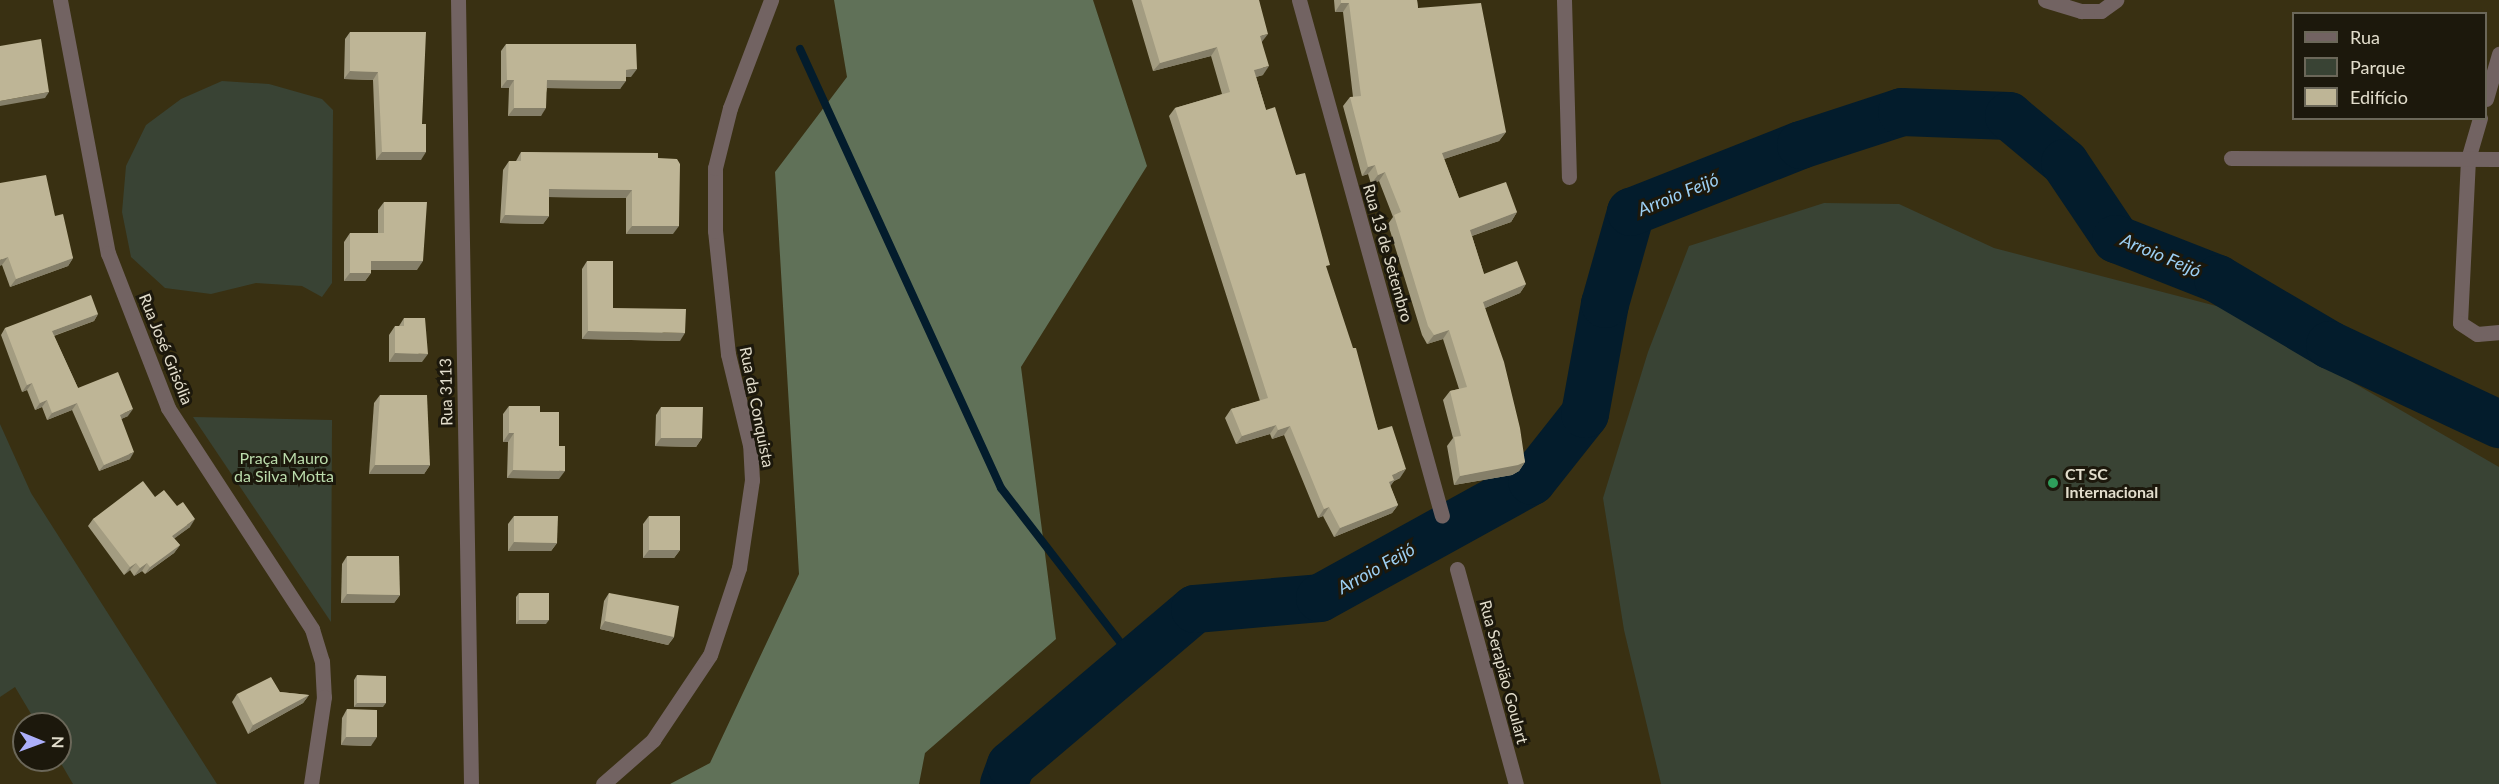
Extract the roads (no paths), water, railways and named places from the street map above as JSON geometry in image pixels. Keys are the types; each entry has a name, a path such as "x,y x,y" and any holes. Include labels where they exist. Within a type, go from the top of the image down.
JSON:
{"street":[{"name":"Rua José Grisólia","path":"60,0 108,253 168,408 315,640 322,661 324,697 312,784"},
{"name":"Rua 3113","path":"458,0 471,784"},
{"name":"Rua da Conquista","path":"603,784 653,740 710,656 739,568 753,480 750,445 728,354 715,231 715,168 730,108 771,0"},
{"name":"Rua 13 de Setembro","path":"1299,0 1442,516"},
{"path":"1564,0 1569,177"},
{"path":"2044,0 2082,11 2101,11 2116,0"},
{"path":"2487,96 2499,54"},
{"path":"2479,120 2468,159 2460,323 2477,334 2499,332"},
{"path":"2231,158 2499,159"},
{"name":"Rua Serapião Goulart","path":"1457,569 1516,784"}],"waterway":[{"path":"800,49 1001,488 1133,659"},
{"name":"Arroio Feijó","path":"1004,784 1011,765 1195,609 1320,598 1532,481 1585,414 1605,304 1631,212 1801,145 1902,112 2009,116 2065,163 2116,239 2218,279 2330,345 2499,424"}],"place":[{"name":"CT SC Internacional","path":"2053,483"}],"park label":[{"name":"Praça Mauro da Silva Motta","path":"284,467"}]}
